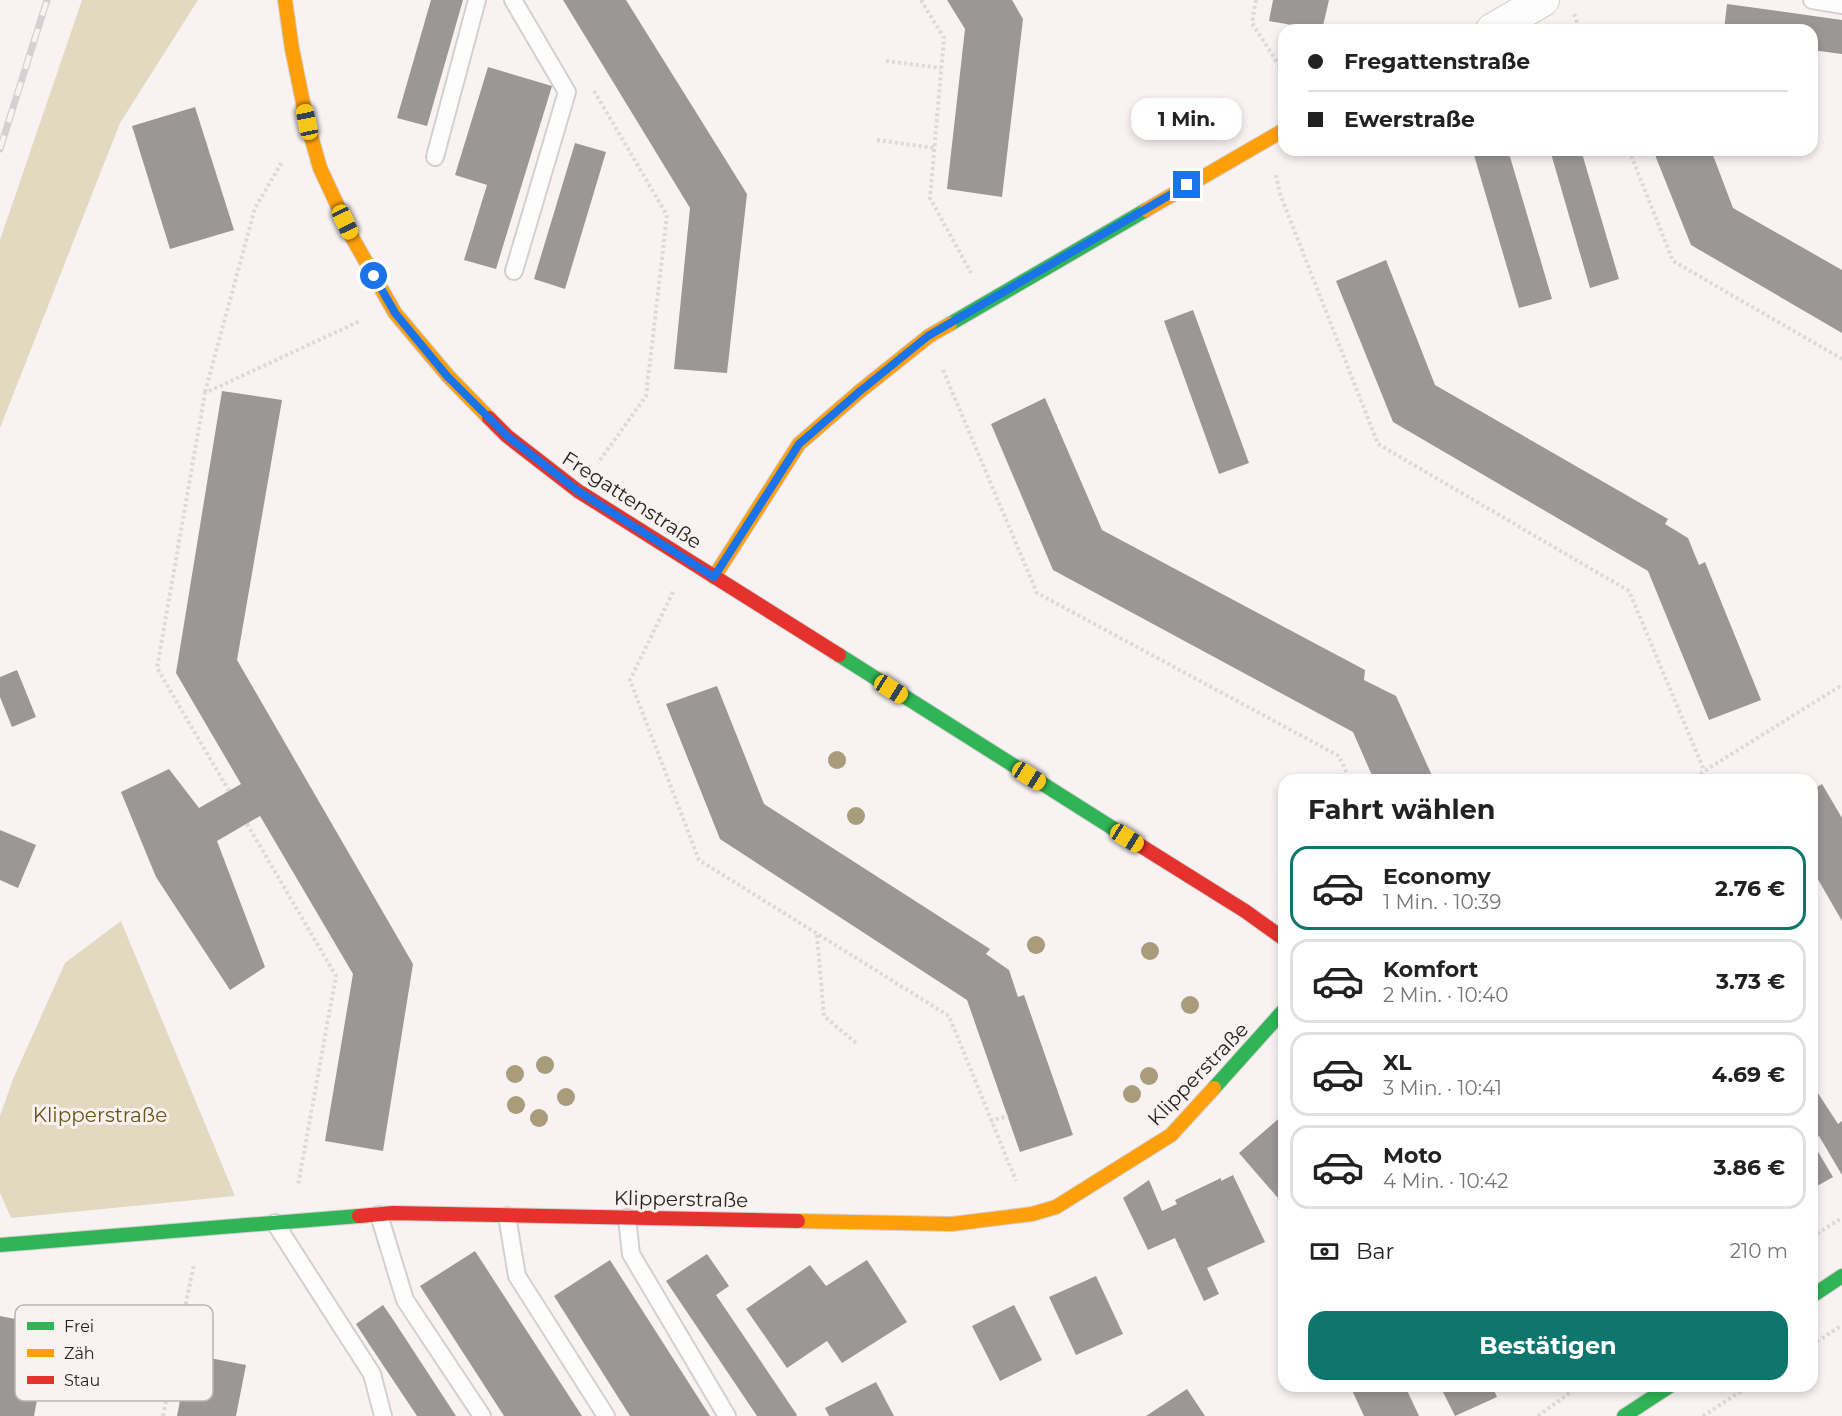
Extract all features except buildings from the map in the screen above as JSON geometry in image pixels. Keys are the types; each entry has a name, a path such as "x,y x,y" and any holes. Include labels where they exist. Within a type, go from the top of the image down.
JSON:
{"street":[{"name":"Fregattenstraße","path":"285,0 292,49 307,122 320,168 353,239 395,313 447,376 507,436 578,491 1245,911 1278,935"},
{"path":"1502,24 1543,0"},
{"path":"714,577 799,444 928,336 1278,133"},
{"name":"Klipperstraße","path":"0,1245 379,1215 952,1224 1032,1214 1056,1207 1171,1135 1278,1017"},
{"path":"1818,1292 1842,1276"},
{"path":"1624,1416 1637,1400 1656,1392"}],"lane":[{"path":"435,157 477,0"},
{"path":"513,0 567,92 513,271"},
{"path":"1812,0 1842,5"},
{"path":"379,1215 405,1300 482,1416"},
{"path":"507,1216 517,1276 606,1416"},
{"path":"627,1218 631,1254 727,1416"},
{"path":"283,1222 372,1374 384,1416"}],"path":[{"path":"921,0 944,38 930,198 987,303"},
{"path":"1256,0 1252,23 1278,64"},
{"path":"886,61 941,68"},
{"path":"578,491 646,396 667,215 588,82"},
{"path":"229,791 157,668 205,393 255,208 307,122"},
{"path":"1269,137 1280,194 1378,444 1629,591 1704,770"},
{"path":"877,140 934,148"},
{"path":"1631,156 1673,261 1842,359"},
{"path":"205,393 354,322 395,313"},
{"path":"928,336 1037,593 1339,756 1347,774"},
{"path":"691,562 664,607 630,680 699,860 949,1016 1008,1166 1032,1214"},
{"path":"1698,774 1842,685"},
{"path":"247,824 336,976 283,1222"},
{"path":"817,934 825,1016 856,1043"},
{"path":"990,1121 1008,1116"},
{"path":"1818,1233 1842,1218"},
{"path":"186,1305 201,1229"},
{"path":"1818,1341 1842,1325"},
{"path":"1538,1416 1571,1392"},
{"path":"1703,1416 1740,1392"},
{"path":"163,1416 166,1401"}],"green space":[{"path":"82,0 198,0 120,123 0,428 0,240"},
{"name":"Klipperstraße","path":"121,921 235,1196 11,1218 0,1193 0,1116 13,1079 65,963"}],"railway":[{"path":"0,149 47,0"}],"traffic: fast":[{"path":"950,324 1146,210"},
{"path":"839,655 1133,841"},
{"path":"1214,1088 1278,1017"},
{"path":"0,1245 359,1216"},
{"path":"1818,1292 1842,1276"},
{"path":"1624,1416 1661,1392"}],"traffic: slow":[{"path":"285,0 292,49 307,122 320,168 353,239 395,313 448,376 489,418"},
{"path":"1146,210 1278,133"},
{"path":"714,577 799,444 929,336 950,324"},
{"path":"798,1221 952,1224 1032,1214 1056,1207 1171,1135 1214,1088"}],"traffic: jam":[{"path":"489,418 507,436 578,491 839,655"},
{"path":"1133,841 1245,911 1278,935"},
{"path":"359,1216 393,1213 798,1221"}],"route":[{"path":"374,276 395,313 447,376 507,436 578,491 714,577 799,444 859,392 928,336 1187,185"}]}
